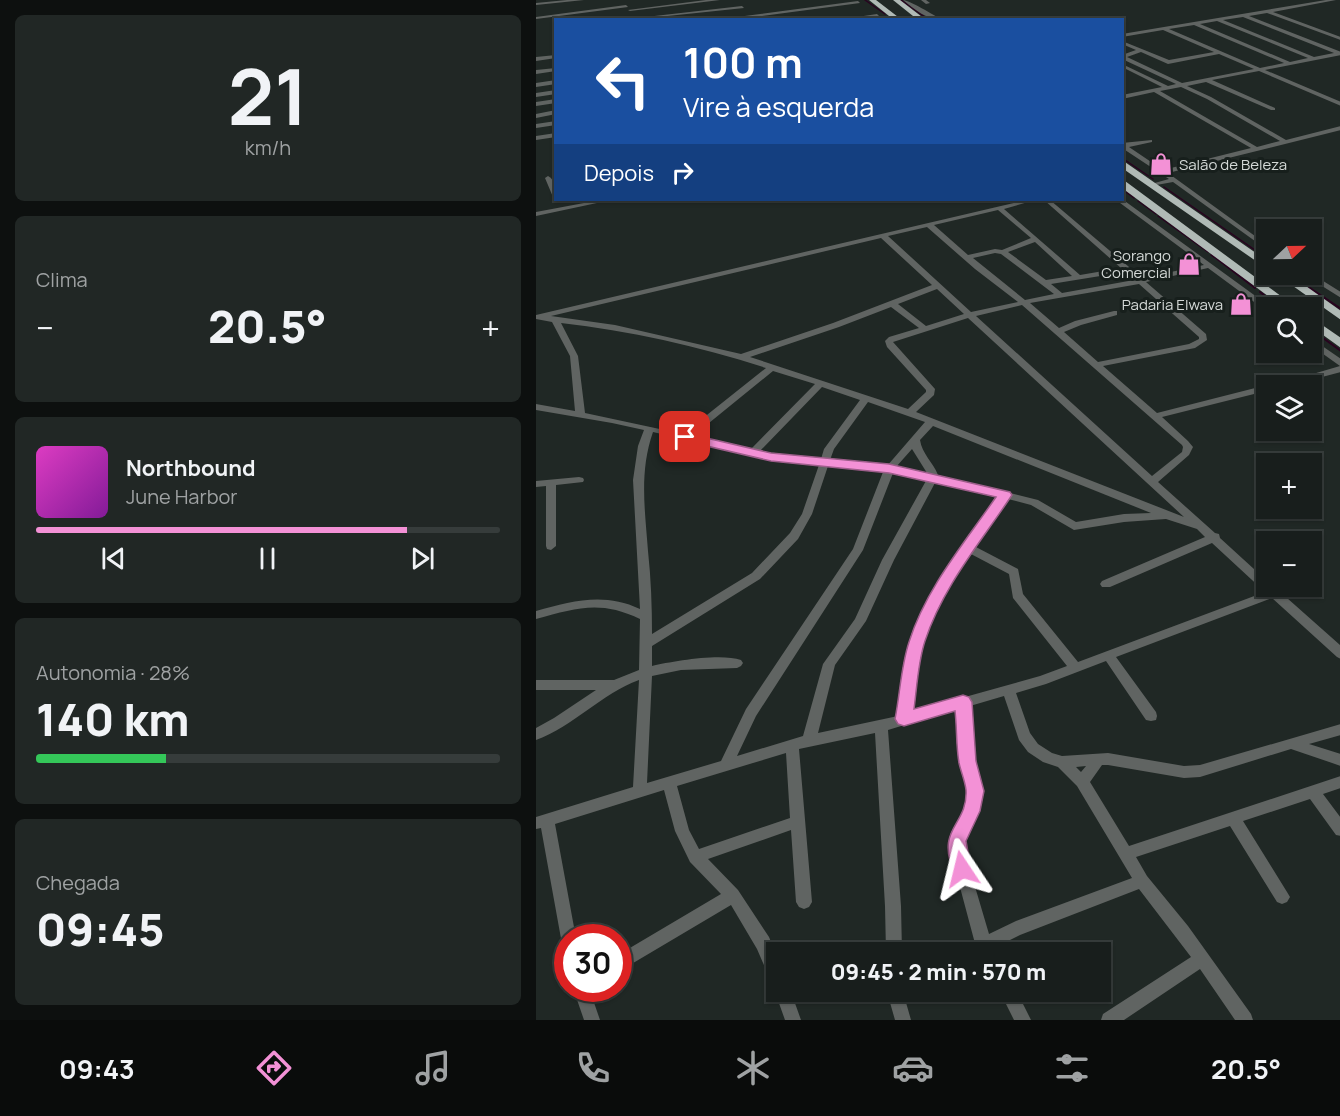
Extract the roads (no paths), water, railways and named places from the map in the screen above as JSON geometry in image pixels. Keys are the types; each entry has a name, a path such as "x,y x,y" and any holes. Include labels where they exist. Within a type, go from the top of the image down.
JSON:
{"highway":[{"path":"872,0 894,18"},
{"path":"896,0 923,16"},
{"path":"1124,164 1256,258"},
{"path":"1124,184 1277,297"},
{"path":"1296,285 1340,317"},
{"path":"1322,330 1340,344"}],"street":[{"path":"536,4 584,0 591,11"},
{"path":"620,0 639,18"},
{"path":"653,0 659,6"},
{"path":"536,18 718,0"},
{"path":"905,0 923,16 934,15"},
{"path":"912,0 939,18"},
{"path":"1124,36 1334,0"},
{"path":"731,18 857,1 879,18"},
{"path":"736,2 754,15"},
{"path":"669,5 675,16"},
{"path":"652,18 743,7"},
{"path":"820,7 828,13"},
{"path":"1267,11 1340,39"},
{"path":"854,18 876,15"},
{"path":"1243,15 1339,53"},
{"path":"1218,20 1313,58"},
{"path":"1195,24 1289,63"},
{"path":"1163,28 1340,104"},
{"path":"1124,43 1171,62 1217,53"},
{"path":"1124,56 1141,50"},
{"path":"1124,97 1339,53"},
{"path":"536,59 554,56"},
{"path":"1324,56 1340,63"},
{"path":"1124,57 1184,85 1286,142"},
{"path":"1124,64 1133,62"},
{"path":"1124,66 1167,88"},
{"path":"536,72 554,69"},
{"path":"1206,80 1273,109"},
{"path":"536,85 554,82"},
{"path":"1156,91 1256,149"},
{"path":"536,94 554,92"},
{"path":"536,104 554,101"},
{"path":"536,116 554,112"},
{"path":"536,126 554,123"},
{"path":"1163,172 1340,128"},
{"path":"536,138 554,135"},
{"path":"1124,146 1150,141"},
{"path":"1124,147 1175,180 1256,240"},
{"path":"548,178 554,193"},
{"path":"1153,185 1175,180"},
{"path":"1124,200 1143,198"},
{"path":"557,201 560,209"},
{"path":"536,214 601,201"},
{"path":"536,317 883,236 1016,201"},
{"path":"1048,201 1203,336 1203,340 1192,346 1096,365"},
{"path":"1120,201 1256,299"},
{"path":"998,207 1079,278"},
{"path":"1143,218 1164,214"},
{"path":"929,224 978,267 1058,331 1185,443 1188,450 1152,482"},
{"path":"883,236 1256,576"},
{"path":"1003,252 1036,239"},
{"path":"969,258 997,251 1003,252 1060,295"},
{"path":"1196,256 1216,252"},
{"path":"910,413 931,393 930,389 888,343 892,339 970,315 1209,266"},
{"path":"1044,283 1126,270"},
{"path":"1322,283 1338,292"},
{"path":"741,357 836,325 938,286"},
{"path":"1247,292 1265,288"},
{"path":"891,303 925,329"},
{"path":"1058,331 1114,313"},
{"path":"536,317 615,327 741,357 910,413 1168,516 1203,527"},
{"path":"556,321 574,356 580,413"},
{"path":"1322,350 1340,364"},
{"path":"685,437 771,368"},
{"path":"1317,375 1340,369"},
{"path":"753,453 820,384"},
{"path":"1156,416 1256,391"},
{"path":"645,644 756,576 802,525 834,441 866,398"},
{"path":"536,407 580,413 753,453 889,469 933,477 1034,502 1074,526 1124,518 1168,516"},
{"path":"726,765 751,713 858,550 889,469 931,422"},
{"path":"640,792 645,727 645,644 644,567 638,464 641,445 649,429"},
{"path":"809,740 829,664 860,621 888,560 933,477 930,467 917,452 914,440"},
{"path":"536,484 579,480"},
{"path":"551,483 551,546"},
{"path":"904,719 917,642 948,577 1005,495"},
{"path":"1106,584 1215,537"},
{"path":"968,547 1014,572 1017,595 1075,667"},
{"path":"565,924 541,821 809,740 881,726 1008,689 1108,655 1256,593"},
{"path":"1279,597 1340,654"},
{"path":"536,615 592,601 629,609 644,616"},
{"path":"1108,655 1151,716"},
{"path":"536,734 563,721 616,685 645,672 684,663 737,663"},
{"path":"536,685 616,685"},
{"path":"1008,689 1027,741 1048,758 1061,762 1125,761 1184,772 1208,769 1340,729"},
{"path":"963,702 968,761 975,791 974,804 956,840 956,846 983,942"},
{"path":"881,726 894,942"},
{"path":"1292,744 1340,760"},
{"path":"792,746 804,902"},
{"path":"1082,782 1098,760"},
{"path":"1061,762 1082,782 1142,881 1182,931 1245,1020"},
{"path":"670,783 682,831 695,857 733,895 766,950"},
{"path":"1126,854 1340,783"},
{"path":"1314,793 1340,830"},
{"path":"1233,818 1283,897"},
{"path":"695,857 797,822"},
{"path":"996,942 1016,929 1142,881"},
{"path":"632,956 733,895"},
{"path":"1109,1020 1201,959"},
{"path":"586,1002 592,1020"},
{"path":"787,1002 793,1020"},
{"path":"898,1002 903,1020"},
{"path":"1014,1002 1024,1020"}],"waterway":[{"path":"865,0 885,14"},
{"path":"901,0 926,18"},
{"path":"1124,159 1153,179"},
{"path":"1164,187 1256,251"},
{"path":"1124,190 1134,198"},
{"path":"1138,201 1156,214"},
{"path":"1158,216 1208,252"},
{"path":"1212,255 1255,288"},
{"path":"1305,285 1341,309"},
{"path":"1260,292 1267,297"},
{"path":"1322,337 1341,351"}],"place":[{"name":"Salão de Beleza","path":"1161,164"},
{"name":"Sorango Comercial","path":"1189,264"},
{"name":"Padaria Elwava","path":"1241,304"}]}
